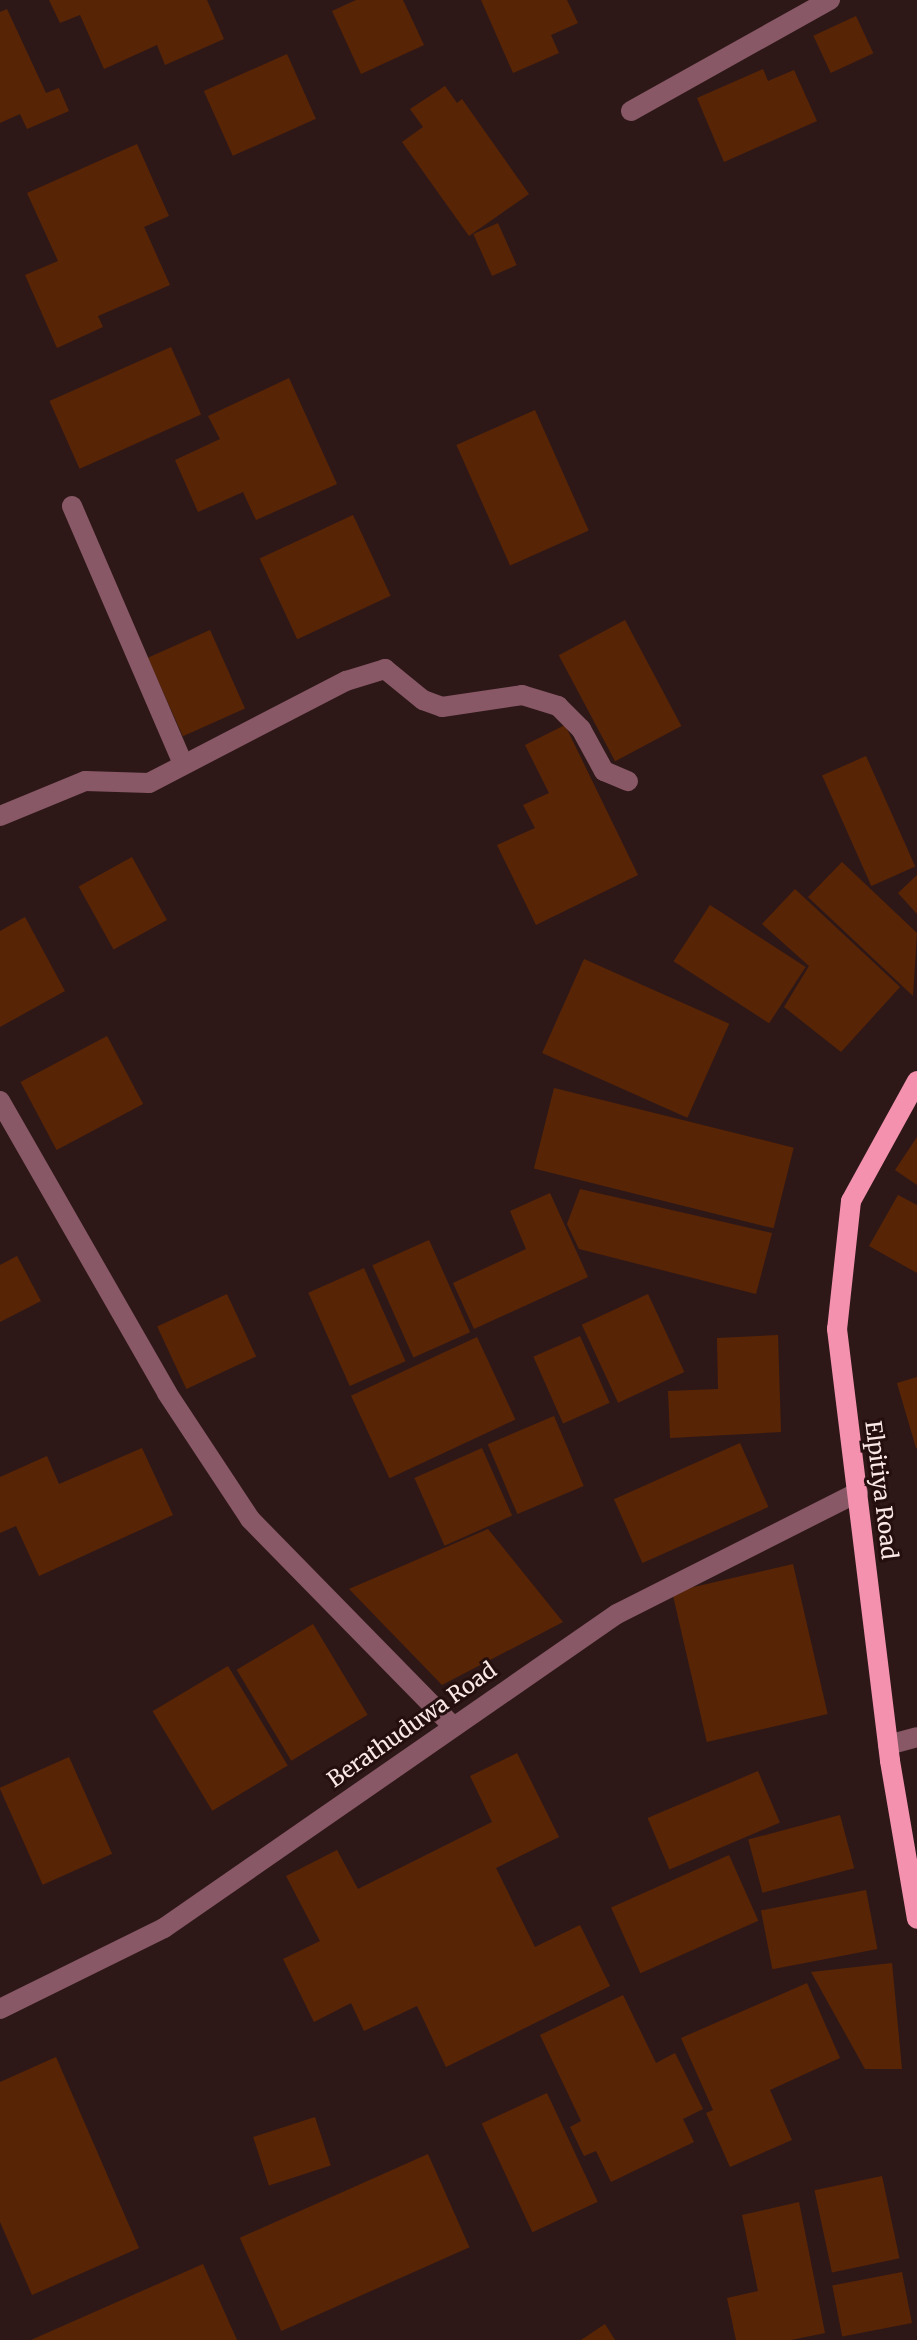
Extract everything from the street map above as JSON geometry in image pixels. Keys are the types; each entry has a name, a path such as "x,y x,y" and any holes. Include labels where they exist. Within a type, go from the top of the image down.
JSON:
{"main road":[{"name":"Elpitiya Road","path":"917,1081 851,1201 837,1329 888,1745 917,1919"}],"street":[{"path":"631,111 830,0"},
{"path":"72,506 183,764"},
{"path":"0,816 85,781 149,783 346,681 385,669 423,700 442,707 522,695 558,706 581,729 604,771 628,781"},
{"path":"0,1101 167,1393 250,1519 452,1725"},
{"name":"Berathuduwa Road","path":"0,2009 164,1928 452,1725 617,1614 858,1492"},
{"path":"888,1745 917,1737"}],"building":[{"path":"49,0 207,0 224,39 165,65 157,45 104,69 80,15 60,23"},
{"path":"356,0 403,0 424,45 361,74 332,11"},
{"path":"481,0 567,0 578,23 551,35 559,53 513,73"},
{"path":"7,9 46,93 59,88 69,111 27,129 20,114 0,123 0,12"},
{"path":"856,16 873,53 831,73 813,36"},
{"path":"287,54 316,119 233,156 204,91"},
{"path":"763,69 768,81 794,70 817,121 724,162 697,98"},
{"path":"445,86 457,103 462,99 529,194 469,236 402,142 423,127 410,109"},
{"path":"137,144 169,216 144,227 170,285 98,316 103,327 57,348 25,275 58,261 27,193"},
{"path":"498,223 517,265 492,276 473,234"},
{"path":"171,347 201,415 80,469 49,401"},
{"path":"289,378 337,484 256,520 243,492 198,512 175,460 220,439 208,416"},
{"path":"535,410 589,531 510,566 456,445"},
{"path":"353,515 391,596 297,639 260,559"},
{"path":"625,620 681,726 615,761 559,655"},
{"path":"210,630 245,709 183,736 148,658"},
{"path":"565,725 638,875 536,925 497,845 535,828 523,805 549,793 525,745"},
{"path":"866,756 915,867 871,886 822,776"},
{"path":"132,857 167,920 114,950 79,887"},
{"path":"842,862 917,933 913,996 808,897"},
{"path":"917,875 917,914 898,893"},
{"path":"795,889 900,987 841,1052 784,1007 809,966 762,924"},
{"path":"710,905 806,967 769,1023 674,961"},
{"path":"25,917 65,991 0,1027 0,931"},
{"path":"584,959 729,1024 687,1118 542,1053"},
{"path":"107,1036 143,1104 57,1150 20,1082"},
{"path":"554,1088 794,1148 774,1228 534,1169"},
{"path":"917,1137 917,1185 895,1170"},
{"path":"580,1189 772,1233 756,1294 579,1249 567,1224"},
{"path":"550,1193 588,1277 474,1329 453,1283 526,1249 510,1211"},
{"path":"898,1195 917,1205 917,1273 869,1246"},
{"path":"429,1240 470,1332 413,1357 372,1265"},
{"path":"17,1256 41,1301 0,1322 0,1265"},
{"path":"364,1268 405,1361 350,1386 308,1293"},
{"path":"227,1294 256,1357 186,1389 157,1327"},
{"path":"648,1294 684,1372 618,1403 582,1325"},
{"path":"778,1335 781,1432 670,1438 668,1391 718,1389 717,1338"},
{"path":"580,1336 610,1403 563,1423 533,1357"},
{"path":"477,1337 515,1419 389,1478 351,1396"},
{"path":"917,1377 917,1448 916,1448 897,1383"},
{"path":"554,1416 584,1486 517,1514 488,1444"},
{"path":"740,1443 768,1507 642,1563 614,1499"},
{"path":"142,1448 173,1515 39,1576 16,1526 0,1533 0,1477 47,1456 59,1484"},
{"path":"482,1448 512,1516 444,1546 414,1478"},
{"path":"488,1529 563,1622 442,1685 349,1589"},
{"path":"793,1564 828,1714 707,1742 672,1592"},
{"path":"313,1624 368,1715 291,1761 237,1670"},
{"path":"228,1666 288,1765 212,1811 153,1711"},
{"path":"517,1753 559,1837 496,1868 535,1947 580,1925 610,1986 446,2067 417,2006 364,2031 351,2003 314,2022 283,1959 320,1941 286,1876 337,1850 358,1889 492,1822 470,1776"},
{"path":"69,1757 112,1854 43,1885 0,1788"},
{"path":"758,1771 780,1823 669,1869 648,1818"},
{"path":"840,1815 854,1868 762,1893 748,1840"},
{"path":"729,1855 758,1921 640,1973 611,1907"},
{"path":"866,1890 877,1949 772,1969 761,1910"},
{"path":"892,1963 902,2069 865,2069 811,1972"},
{"path":"807,1983 840,2058 770,2090 792,2140 730,2167 706,2113 713,2110 681,2038"},
{"path":"623,1995 656,2063 675,2053 703,2109 683,2119 694,2142 611,2182 596,2151 584,2156 570,2127 581,2121 540,2035"},
{"path":"56,2057 139,2248 32,2295 0,2222 0,2082"},
{"path":"547,2093 598,2202 532,2232 482,2123"},
{"path":"315,2117 331,2166 269,2186 253,2137"},
{"path":"428,2154 469,2247 281,2331 240,2238"},
{"path":"882,2176 899,2258 832,2273 815,2190"},
{"path":"799,2202 825,2333 791,2340 736,2340 727,2298 758,2291 742,2215"},
{"path":"203,2264 237,2340 31,2340"},
{"path":"902,2272 912,2323 842,2337 832,2286"},
{"path":"605,2324 615,2340 581,2340"}]}
